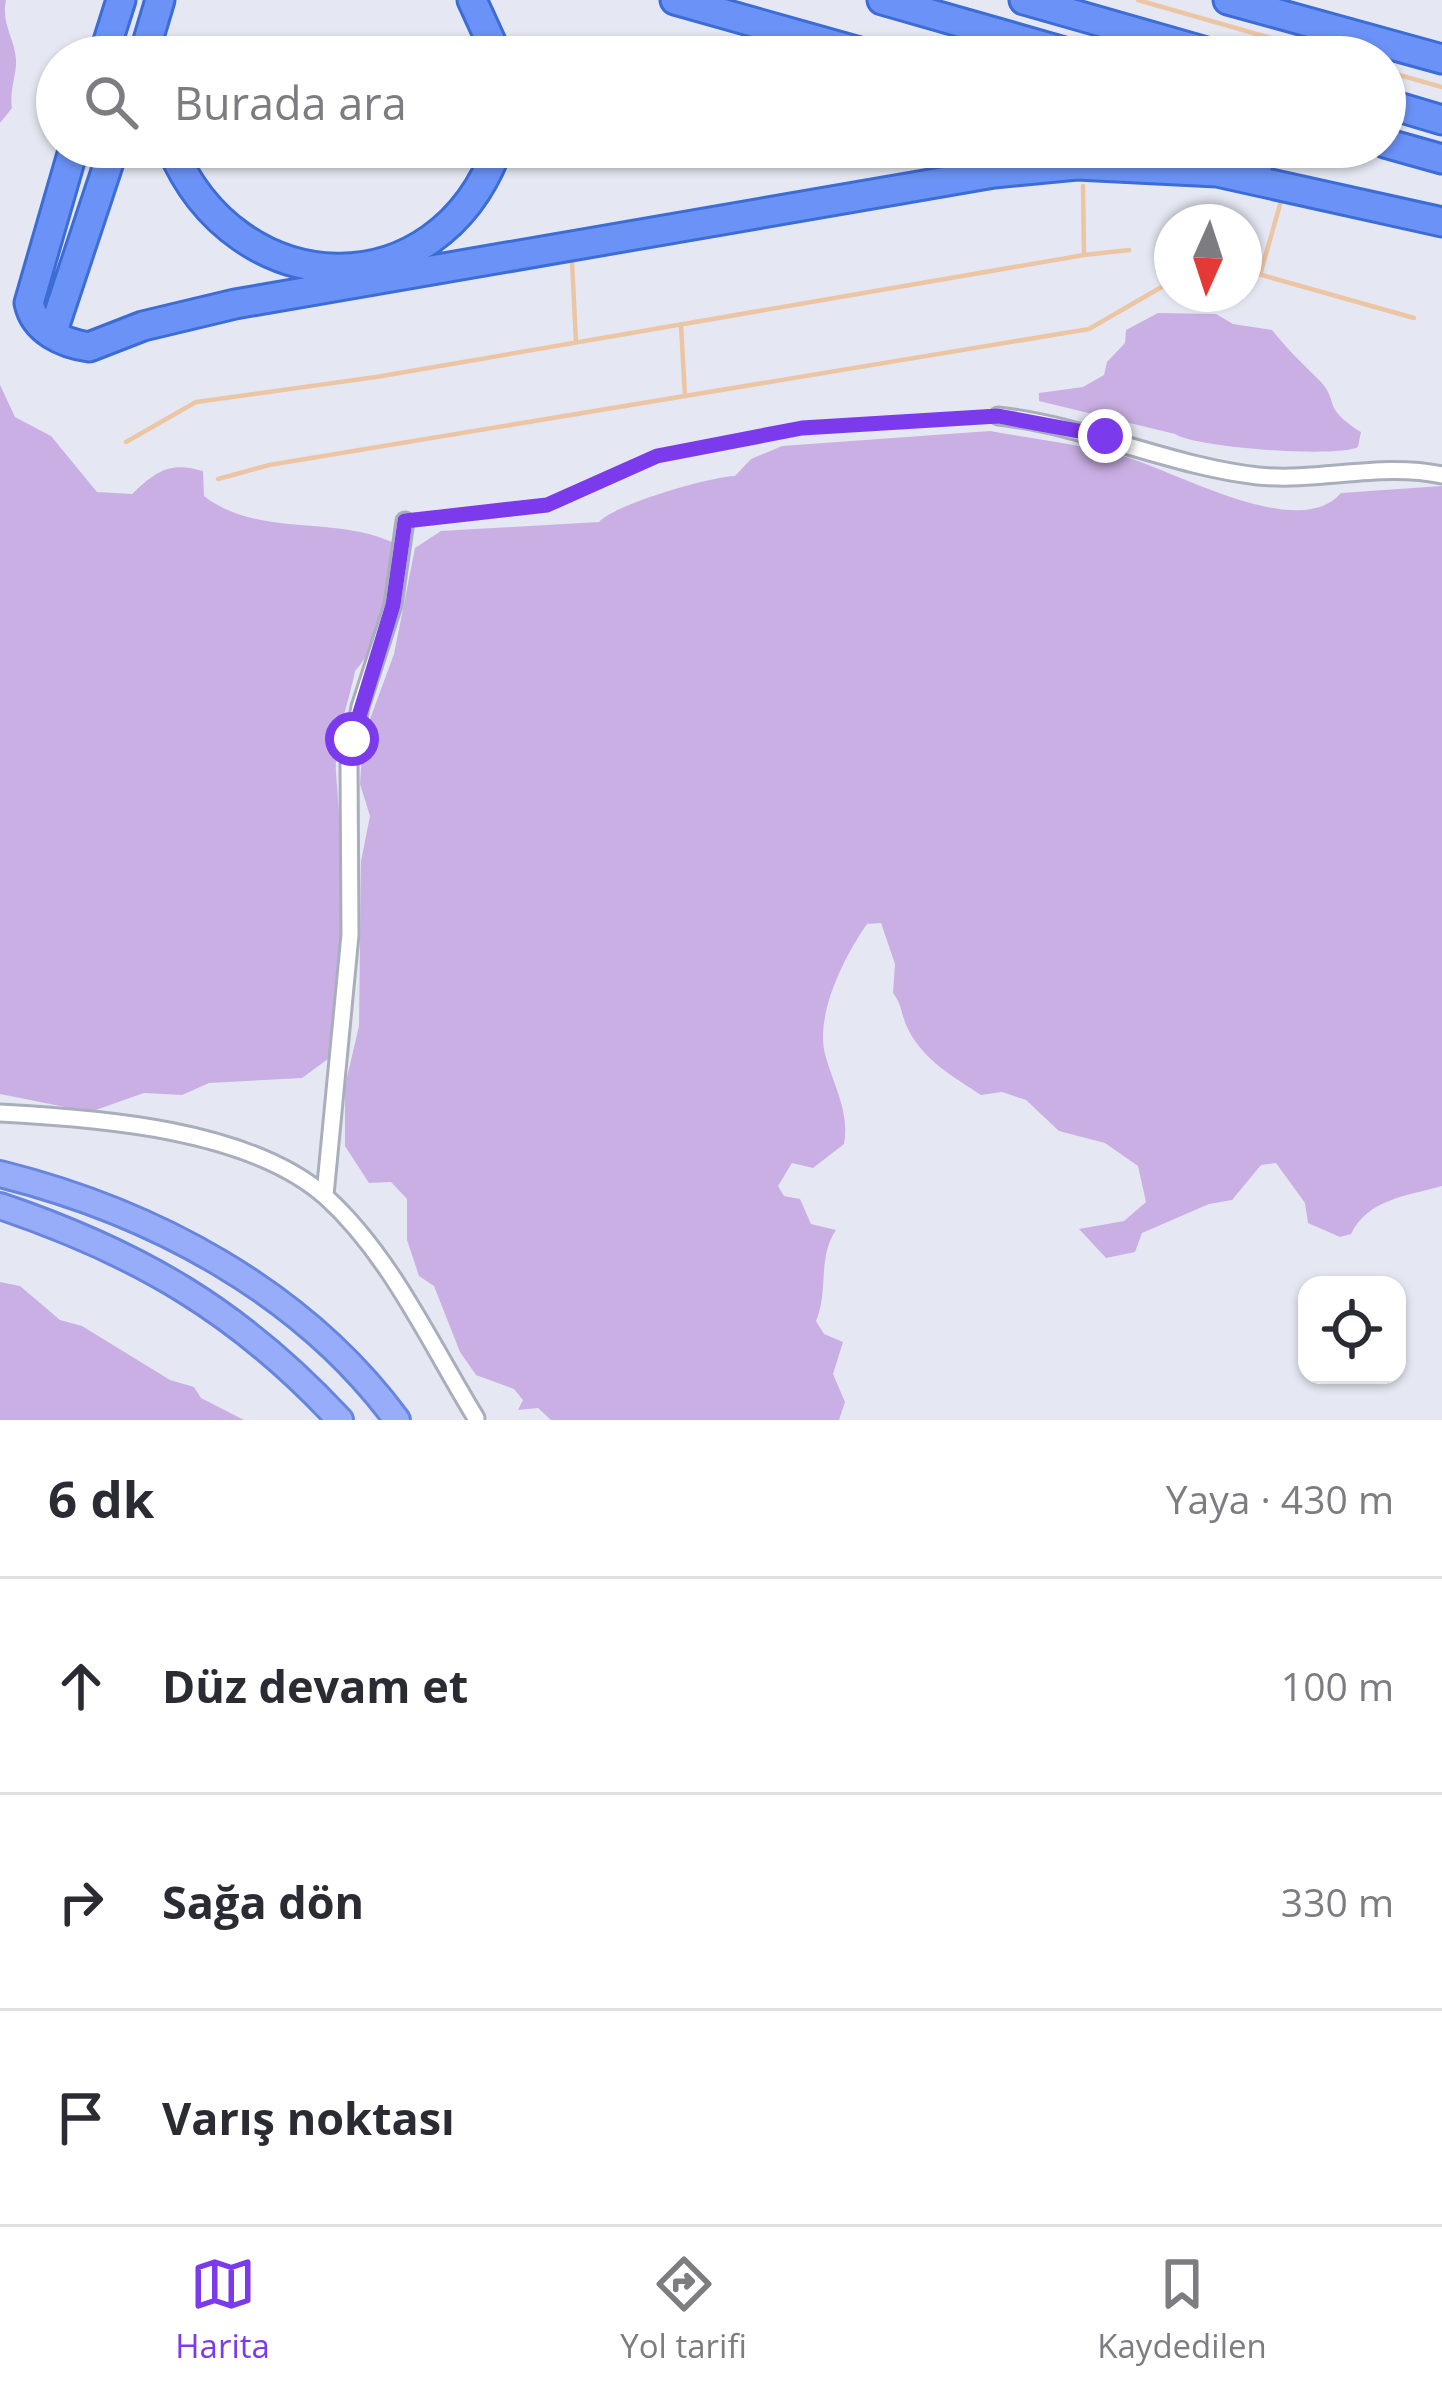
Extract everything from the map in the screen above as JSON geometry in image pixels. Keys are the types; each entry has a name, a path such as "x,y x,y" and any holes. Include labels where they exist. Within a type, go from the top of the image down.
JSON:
{"highway":[{"path":"110,36 121,0"},
{"path":"150,36 163,0"},
{"path":"161,36 163,0"},
{"path":"472,0 488,36"},
{"path":"675,0 803,36"},
{"path":"881,0 1008,36"},
{"path":"1024,0 1150,36"},
{"path":"1228,0 1359,36"},
{"path":"1406,49 1442,59"},
{"path":"1406,109 1442,120"},
{"path":"1406,149 1442,159"},
{"path":"68,168 30,292 30,313 69,344 101,346 143,326 235,304 994,173 1046,168"},
{"path":"52,334 107,168"},
{"path":"183,168 199,197 234,234 277,258 340,269 382,262 427,243 471,201 488,168"},
{"path":"1137,168 1217,172 1442,221"},
{"path":"1268,168 1442,221"}],"main road":[{"path":"0,1174 147,1221 195,1248 298,1320 397,1420"},
{"path":"0,1206 130,1256 215,1305 340,1420"}],"street":[{"path":"998,416 1047,421 1254,476 1312,477 1396,469 1442,475"},
{"path":"325,1195 350,935 349,765 360,706 393,605 405,521"},
{"path":"0,1113 109,1121 198,1139 290,1174 325,1195 383,1265 476,1418"}],"path":[{"path":"405,521 547,505 657,456 802,428 998,416"}],"shaded area":[{"path":"0,0 6,0 5,16 16,59 12,108 0,123"},
{"path":"1158,313 1216,314 1233,324 1272,330 1325,388 1340,416 1361,432 1358,447 1297,451 1237,447 1039,401 1039,393 1083,387 1104,375 1107,362 1125,343 1126,330"},
{"path":"0,385 15,417 51,436 97,492 132,494 164,470 191,468 203,471 204,496 225,509 394,543 379,627 355,671 337,747 343,939 328,1059 302,1078 209,1083 182,1095 144,1093 90,1112 0,1094"},
{"path":"990,431 1119,455 1265,507 1321,507 1341,493 1442,486 1442,1186 1378,1206 1351,1234 1340,1237 1308,1223 1305,1203 1276,1163 1261,1165 1232,1200 1209,1204 1142,1233 1135,1252 1106,1258 1079,1229 1124,1221 1146,1202 1138,1166 1105,1143 1059,1131 1026,1100 1002,1092 981,1095 931,1059 914,1040 893,993 895,964 881,923 867,924 841,968 824,1021 825,1054 843,1109 844,1144 813,1168 792,1163 778,1186 784,1196 800,1199 811,1224 836,1230 827,1252 816,1321 824,1334 843,1342 833,1374 845,1402 839,1420 551,1420 538,1408 518,1410 523,1400 514,1389 476,1375 460,1352 434,1286 419,1276 407,1240 407,1199 391,1182 369,1183 345,1146 345,1086 359,1026 361,861 370,816 360,784 363,738 394,654 415,548 441,531 599,522 623,507 663,493 735,476 751,459 782,446"},
{"path":"0,1282 20,1286 60,1320 82,1326 244,1420 0,1420"}],"waterway":[{"path":"1138,0 1264,36"},
{"path":"1406,77 1442,87"},
{"path":"1083,186 1084,255 1129,250"},
{"path":"1262,268 1281,201"},
{"path":"126,442 196,402 376,377 1084,255"},
{"path":"572,262 576,342"},
{"path":"1262,275 1414,318"},
{"path":"218,479 269,465 1089,329 1154,291"},
{"path":"681,326 685,396"}],"route":[{"path":"352,739 393,605 405,521 547,505 657,456 843,423 998,416 1047,421 1105,436"}]}
